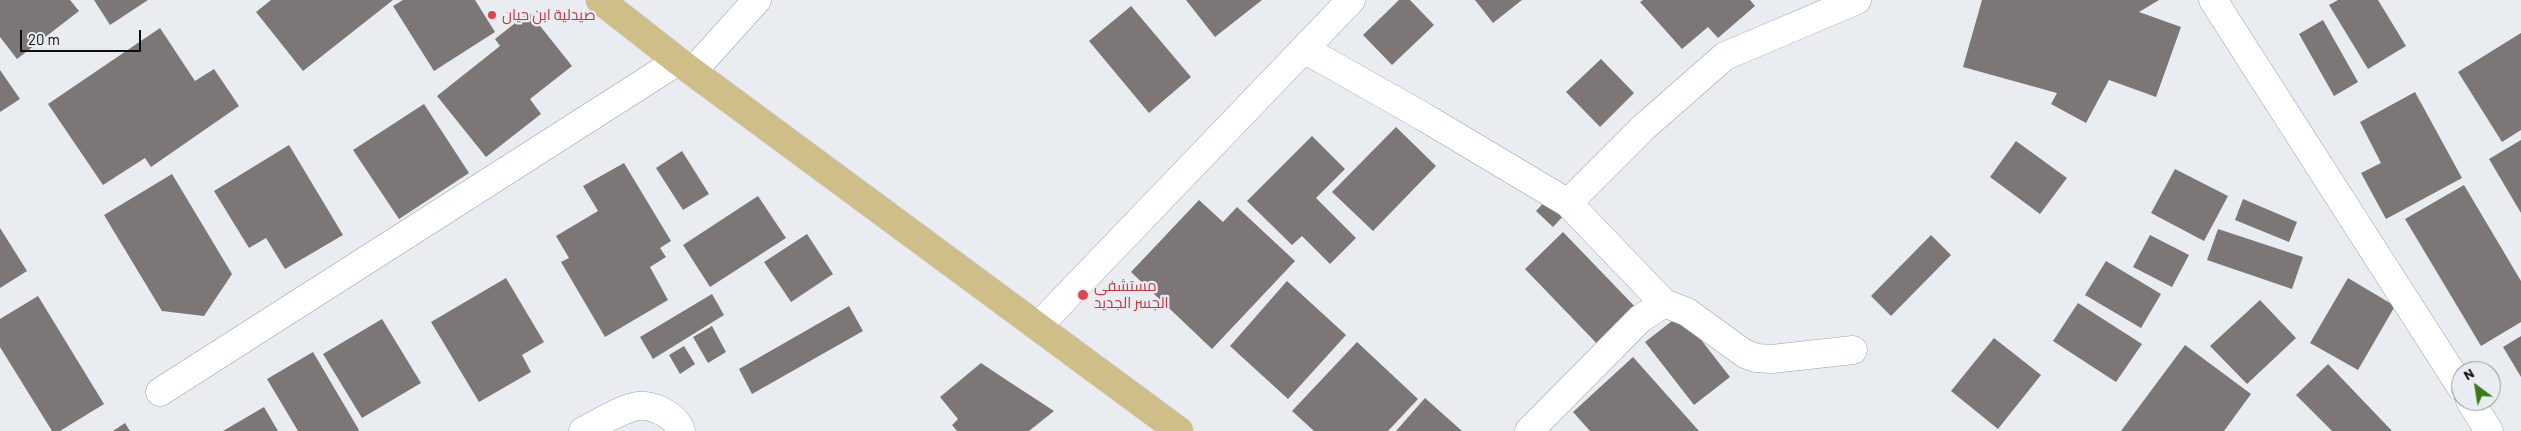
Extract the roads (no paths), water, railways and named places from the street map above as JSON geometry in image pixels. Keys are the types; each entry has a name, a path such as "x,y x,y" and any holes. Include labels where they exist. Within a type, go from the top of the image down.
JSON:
{"main road":[{"path":"600,0 690,61 1046,318 1196,431"},
{"path":"628,0 690,61 1178,431"}],"street":[{"path":"160,392 690,61 757,0"},
{"path":"1046,318 1351,0"},
{"path":"1568,203 1644,128 1725,56 1857,0"},
{"path":"2212,0 2451,371"},
{"path":"1304,49 1424,117 1568,203 1664,303 1687,312 1745,354 1756,358 1772,359 1853,350"},
{"path":"1528,431 1640,319 1664,303"},
{"path":"583,431 634,407 659,410 678,422 681,431"},
{"path":"2476,411 2489,431"}],"place":[{"name":"صيدلية ابن حيان","path":"492,15"},
{"name":"مستشفى الجسر الجديد","path":"1083,295"}]}
